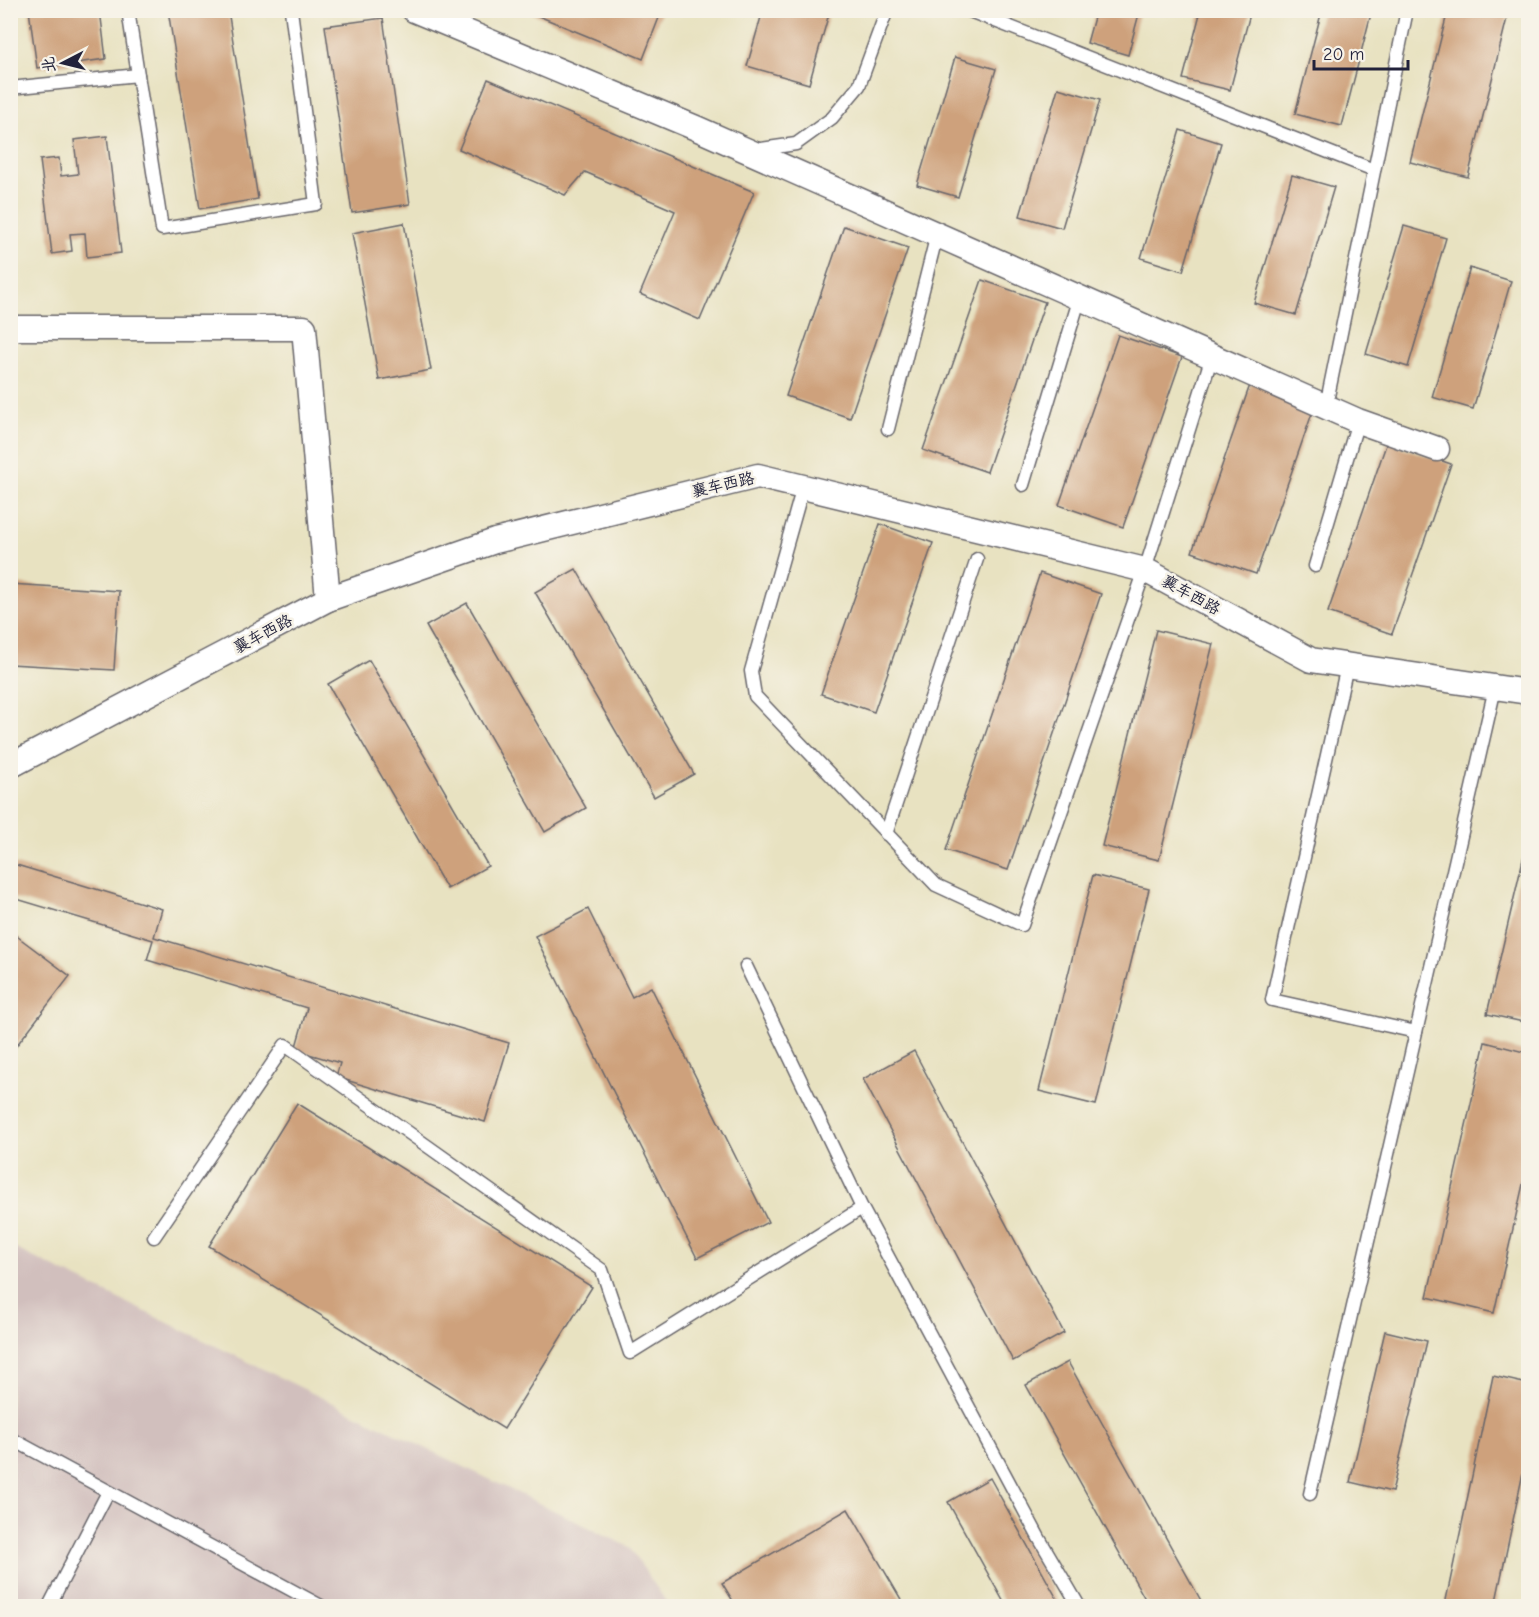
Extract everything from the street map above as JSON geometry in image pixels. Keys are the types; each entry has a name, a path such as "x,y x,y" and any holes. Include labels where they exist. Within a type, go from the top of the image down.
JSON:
{"street":[{"path":"414,10 748,150 1358,421 1437,449"},
{"path":"10,328 303,328 328,599"},
{"name":"襄车西路","path":"10,766 328,599 495,541 758,476 1145,570 1311,660 1528,692"}],"lane":[{"path":"128,10 162,229 316,204 291,10"},
{"path":"748,150 796,144 832,118 858,86 887,10"},
{"path":"967,10 1374,171"},
{"path":"1326,406 1407,10"},
{"path":"10,88 138,75"},
{"path":"888,429 937,234"},
{"path":"1023,485 1080,297"},
{"path":"803,487 752,671 755,696 936,885 1022,925 1145,570 1212,356"},
{"path":"1315,566 1358,421"},
{"path":"886,834 977,559"},
{"path":"1347,666 1272,1000 1416,1032"},
{"path":"1310,1494 1495,688"},
{"path":"747,966 862,1208 1079,1606"},
{"path":"154,1237 285,1045 602,1270 630,1353 862,1208"},
{"path":"10,1438 321,1606"},
{"path":"49,1606 108,1492"}],"shaded area":[{"path":"10,1246 629,1547 669,1606 11,1606"}],"building":[{"path":"29,10 100,10 106,59 37,68"},
{"path":"168,10 228,10 258,199 200,209"},
{"path":"524,10 662,10 643,59"},
{"path":"763,10 830,10 809,84 747,66"},
{"path":"1096,10 1140,10 1128,55 1087,43"},
{"path":"1201,10 1251,10 1230,90 1183,79"},
{"path":"1322,10 1372,10 1342,126 1295,114"},
{"path":"1448,10 1509,10 1468,177 1410,162"},
{"path":"383,18 410,204 352,213 325,26"},
{"path":"955,57 996,69 958,197 917,185"},
{"path":"488,79 754,192 700,320 640,294 675,211 585,172 565,195 459,149"},
{"path":"1058,88 1100,100 1062,228 1020,216"},
{"path":"1180,130 1221,143 1183,271 1141,258"},
{"path":"107,136 121,253 87,257 85,233 70,234 72,251 52,254 40,160 59,158 61,176 78,174 74,140"},
{"path":"1292,175 1334,187 1296,315 1254,303"},
{"path":"404,223 431,370 379,380 352,233"},
{"path":"844,226 908,248 850,418 786,396"},
{"path":"1404,226 1446,238 1408,367 1366,354"},
{"path":"1470,268 1511,281 1473,409 1432,397"},
{"path":"982,280 1045,302 987,472 923,450"},
{"path":"1118,335 1182,357 1123,527 1059,505"},
{"path":"1251,382 1315,405 1256,574 1192,552"},
{"path":"1387,442 1451,464 1392,634 1328,612"},
{"path":"880,524 933,543 874,712 821,694"},
{"path":"576,569 694,774 654,797 535,592"},
{"path":"1040,573 1101,594 1008,870 946,850"},
{"path":"10,584 119,591 114,670 10,664"},
{"path":"467,603 586,808 545,832 426,626"},
{"path":"1156,630 1213,644 1159,860 1102,846"},
{"path":"369,660 488,866 447,889 328,684"},
{"path":"1528,838 1528,1023 1487,1014"},
{"path":"10,863 162,909 154,937 509,1043 485,1122 336,1077 340,1063 295,1050 307,1008 147,960 153,940 10,897"},
{"path":"1093,875 1149,889 1096,1105 1039,1091"},
{"path":"588,909 632,997 651,987 768,1222 697,1258 535,936"},
{"path":"10,931 70,976 10,1054"},
{"path":"1485,1042 1528,1053 1528,1162 1494,1313 1427,1297"},
{"path":"914,1051 1064,1333 1013,1361 863,1079"},
{"path":"297,1103 592,1287 504,1429 209,1246"},
{"path":"1385,1331 1427,1341 1392,1492 1350,1482"},
{"path":"1068,1362 1204,1606 1149,1606 1026,1385"},
{"path":"1493,1376 1528,1384 1528,1449 1495,1606 1450,1606 1445,1605"},
{"path":"990,1478 1061,1606 1006,1606 948,1502"},
{"path":"848,1509 905,1606 736,1606 722,1583"}]}
